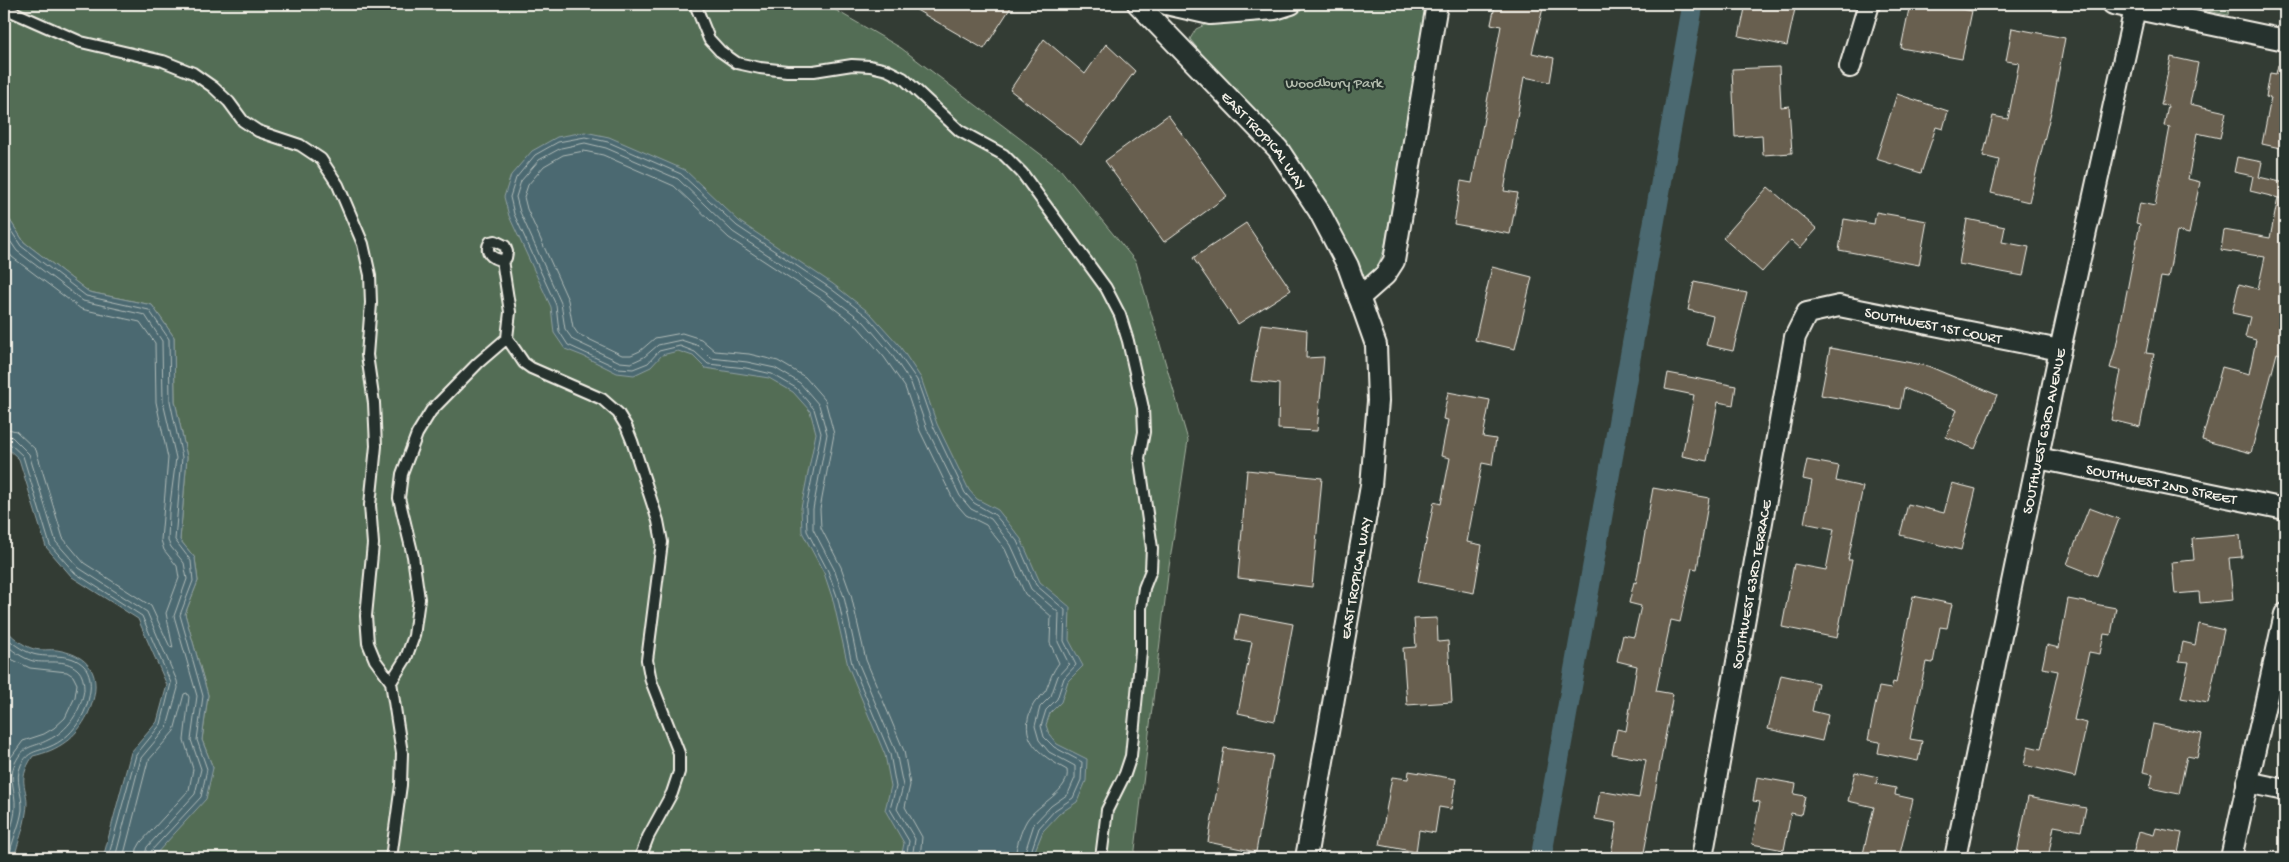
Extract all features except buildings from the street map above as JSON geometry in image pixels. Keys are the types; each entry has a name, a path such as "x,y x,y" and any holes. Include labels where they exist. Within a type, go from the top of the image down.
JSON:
{"street":[{"name":"EAST TROPICAL WAY","path":"1138,4 1278,149 1320,211 1348,266 1376,345 1378,401 1371,486 1306,858"},
{"path":"1166,4 1210,14 1275,9 1291,4"},
{"path":"1359,298 1385,274 1394,261 1437,4"},
{"path":"1850,67 1869,4"},
{"path":"2113,4 2136,6 2285,40"},
{"name":"SOUTHWEST 63RD AVENUE","path":"1955,858 2060,350 2136,6"},
{"name":"SOUTHWEST 1ST COURT","path":"1807,313 1839,306 2060,350"},
{"name":"SOUTHWEST 63RD TERRACE","path":"1702,858 1795,337 1807,313"},
{"name":"SOUTHWEST 2ND STREET","path":"2038,458 2285,510"},
{"path":"2231,858 2285,614"},
{"path":"2247,782 2285,790"}],"lane":[{"path":"695,4 709,39 720,51 737,63 787,71 814,71 852,65 870,66 887,70 903,78 960,131 1004,155 1022,173 1106,288 1120,315 1128,341 1143,408 1144,432 1139,458 1152,548 1150,570 1144,588 1141,608 1141,652 1131,756 1125,774 1107,810 1101,858"},
{"path":"4,8 81,42 163,61 193,73 213,86 230,102 243,121 258,131 300,145 321,159 338,186 363,244 370,275 371,302 366,355 374,404 376,446 370,505 373,544 366,616 368,644 375,660 391,682 402,761 399,810 390,858"},
{"path":"502,260 510,312 507,338 524,363 531,368 602,399 618,413 632,440 658,521 662,542 647,660 651,681 679,753 679,772 672,793 648,837 640,858"},
{"path":"391,682 406,658 418,616 417,578 399,498 407,457 417,434 431,411 464,376 507,338"}],"green space":[{"path":"4,4 825,4 901,48 1060,169 1136,262 1188,440 1169,567 1134,858 155,858 155,855 213,768 202,740 208,695 185,614 198,581 195,558 180,540 187,457 175,401 174,337 152,305 89,292 24,242 4,211"},
{"name":"Woodbury Park","path":"1320,4 1427,4 1384,250 1377,268 1364,282 1329,209 1303,168 1276,134 1217,72 1190,39 1196,29 1209,23 1279,17"},
{"path":"2173,4 2230,4 2228,15"}],"water":[{"path":"585,132 609,137 685,170 740,222 833,284 871,314 899,345 921,378 937,424 969,490 977,499 998,510 1021,539 1040,582 1070,607 1069,640 1083,666 1068,681 1061,702 1050,713 1046,725 1049,734 1057,744 1087,759 1086,781 1077,802 1059,814 1043,831 1032,858 901,858 904,843 885,810 891,786 885,755 848,666 833,600 824,573 802,532 801,508 816,433 810,411 793,392 769,378 705,368 693,356 678,351 662,355 651,367 634,375 617,373 565,349 554,333 551,307 509,216 504,197 511,175 532,151 557,137"},
{"path":"4,211 24,242 89,292 152,305 174,337 175,401 187,457 180,540 195,558 198,581 185,614 208,695 202,740 213,768 206,799 155,855 155,858 103,858 131,752 157,722 167,685 138,619 72,577 46,547 19,459 4,445"},
{"path":"4,627 10,634 30,648 57,650 80,658 87,664 95,681 93,702 78,730 66,742 51,750 33,756 27,766 24,780 27,797 26,813 14,858 4,858"}],"waterway":[{"path":"1541,858 1693,4"}]}
